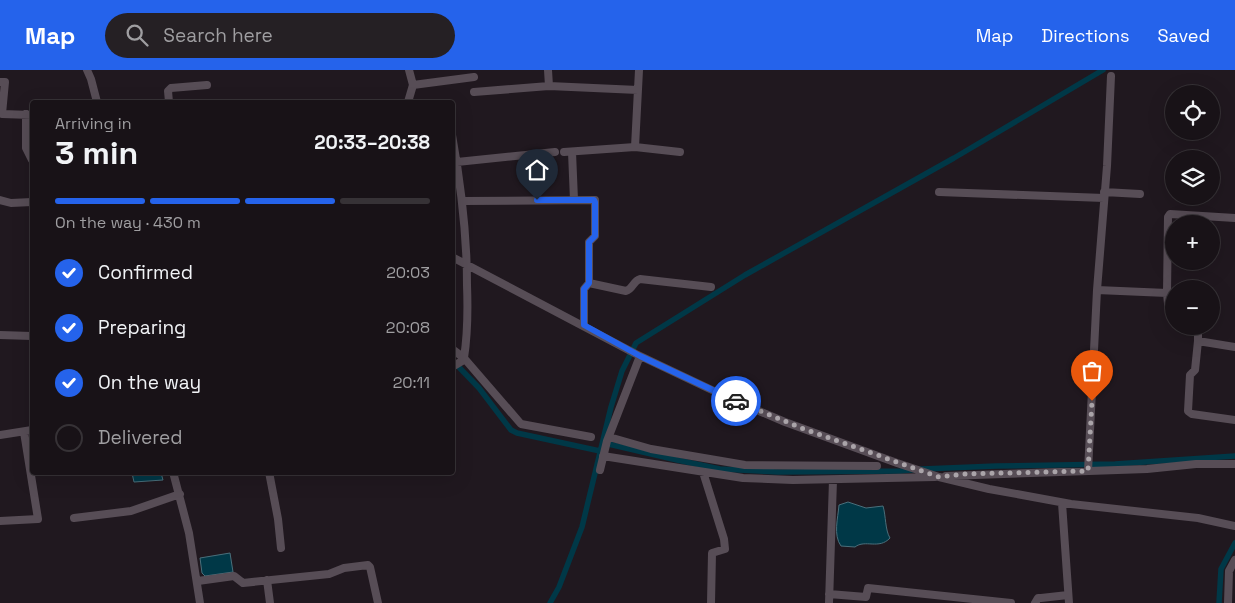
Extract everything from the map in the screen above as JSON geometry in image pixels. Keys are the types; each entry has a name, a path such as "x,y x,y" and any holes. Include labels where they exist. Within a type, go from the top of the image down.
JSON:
{"street":[{"path":"87,70 92,79 97,100"},
{"path":"409,100 413,85 410,70"},
{"path":"548,70 549,86"},
{"path":"635,147 639,70"},
{"path":"413,85 474,76"},
{"path":"1089,466 1097,290 1111,76"},
{"path":"0,82 5,82 2,114 29,114 26,148 30,156"},
{"path":"169,100 168,91 170,88 207,85"},
{"path":"474,92 549,86 638,90"},
{"path":"574,200 568,152 635,147 680,152"},
{"path":"455,151 463,201 467,264 468,333 463,359 455,365"},
{"path":"457,162 554,152"},
{"path":"939,192 1140,194"},
{"path":"0,200 11,203 30,202"},
{"path":"463,201 594,200 595,236 589,242 589,283 584,289 584,325"},
{"path":"1167,280 1168,217 1170,214 1235,218"},
{"path":"455,258 638,355 785,422 897,463 936,476 989,489 1062,503 1198,518 1235,526"},
{"path":"589,283 626,291 629,290 634,282 640,279 710,287"},
{"path":"1097,290 1165,293"},
{"path":"0,335 30,336"},
{"path":"1198,335 1195,370 1190,375 1188,411 1192,414 1235,420"},
{"path":"1198,340 1235,347"},
{"path":"455,352 521,424 591,437"},
{"path":"600,470 608,439 638,355"},
{"path":"0,435 28,431 30,449"},
{"path":"608,439 651,449 745,465 877,466"},
{"path":"604,453 743,478 793,480 936,476 1089,466 1235,464"},
{"path":"703,472 724,539 725,549 712,553 711,603"},
{"path":"0,521 38,519 33,475"},
{"path":"175,475 193,552 200,603"},
{"path":"271,475 282,548"},
{"path":"829,603 833,480"},
{"path":"74,518 131,511 180,494"},
{"path":"1035,603 1038,598 1069,599 1062,503"},
{"path":"1228,603 1229,571 1235,560"},
{"path":"198,581 234,576 243,583 329,574 342,568 368,565 378,603"},
{"path":"267,580 270,603"},
{"path":"829,594 866,597 868,588 936,599 1011,603"}],"water":[{"path":"132,475 162,475 163,480 134,482"},
{"path":"848,502 866,508 883,506 890,538 886,542 877,544 863,544 855,547 841,546 837,537 839,505"},
{"path":"230,553 233,572 205,576 202,573 200,558"}],"waterway":[{"path":"550,603 559,587 582,527 611,407 622,371 636,343 745,275 954,158 1103,70"},
{"path":"455,363 479,388 511,430 517,433 600,451"},
{"path":"604,443 720,469 778,472 900,471 996,466 1115,464 1235,456"},
{"path":"1219,603 1221,569 1235,543"}],"way so far":[{"path":"736,401 785,422 939,477 964,474 1088,471 1092,401"}],"route":[{"path":"537,200 594,200 595,202 595,236 589,242 589,283 584,288 584,325 640,356 736,401"}]}
